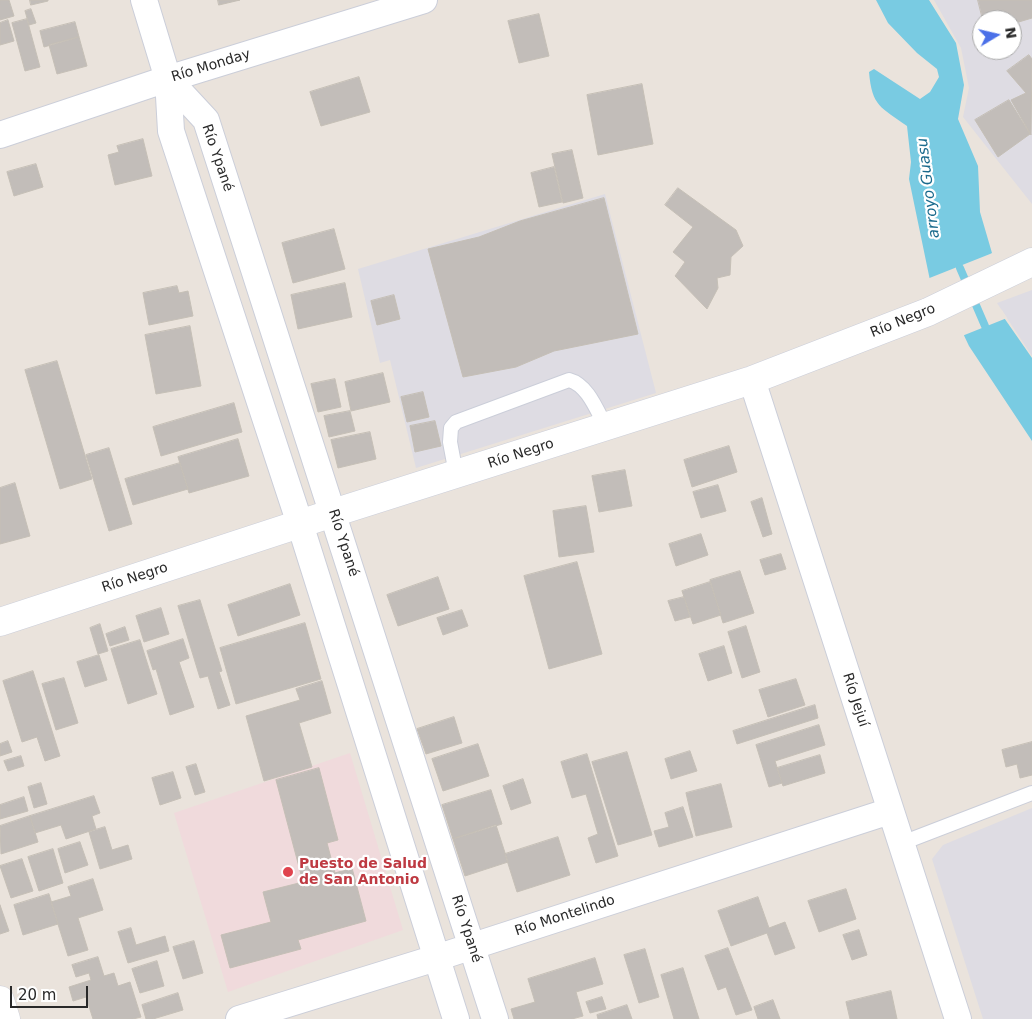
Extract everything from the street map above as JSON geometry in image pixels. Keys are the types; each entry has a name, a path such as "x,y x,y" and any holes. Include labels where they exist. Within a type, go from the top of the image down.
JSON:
{"street":[{"name":"Río Ypané","path":"144,0 168,80 171,131 300,524 456,1019"},
{"name":"Río Monday","path":"0,135 424,0"},
{"name":"Río Ypané","path":"168,80 206,120 495,1019"},
{"name":"Río Negro","path":"0,622 333,513 752,380 928,312 1032,262"},
{"name":"Río Jejuí","path":"752,380 958,1019"},
{"name":"Río Montelindo","path":"239,1019 472,947 890,811"},
{"path":"0,1000 6,1019"}],"lane":[{"path":"456,474 450,442 451,428 456,422 569,380 577,382 584,389 606,426"},
{"path":"902,843 1032,793"}],"shaded area":[{"path":"934,0 1032,0 1032,204 963,117 969,88 961,48"},
{"path":"605,194 656,393 416,468 390,360 380,363 358,269"},
{"path":"1032,290 1032,356 997,303"},
{"name":"Puesto de Salud de San Antonio","path":"350,753 403,930 228,992 174,813"},
{"path":"1032,808 1032,1019 983,1019 932,859 943,845"}],"water":[{"path":"876,0 929,0 956,43 964,85 958,119 978,166 980,212 992,253 977,272 932,290 909,179 911,162 907,126 879,105 870,84 869,72 874,69 920,99 930,92 939,77 937,69 917,53 888,23"},
{"path":"1000,312 1032,358 1032,441 969,346 960,327"}],"pier":[{"path":"995,252 978,275 932,292 929,291 927,279"},
{"path":"999,309 1002,310 1007,318 962,336 959,325"}],"building":[{"path":"0,0 9,0 14,16 0,20"},
{"path":"30,0 48,0 48,1 31,5"},
{"path":"218,0 240,0 219,5"},
{"path":"978,0 1032,0 1032,18 1022,21 1022,10 980,10"},
{"path":"31,9 36,23 29,25 25,11"},
{"path":"539,14 549,56 519,63 508,21"},
{"path":"27,19 40,67 25,71 12,23"},
{"path":"8,20 14,41 0,45 0,23"},
{"path":"75,22 79,37 44,47 40,31"},
{"path":"79,37 87,66 57,74 49,45"},
{"path":"1029,55 1032,59 1031,135 1011,100 1026,93 1007,71"},
{"path":"359,77 370,112 321,126 310,92"},
{"path":"642,84 653,144 598,155 587,95"},
{"path":"1009,100 1030,134 998,157 975,120"},
{"path":"143,139 152,176 115,185 108,155 119,152 117,146"},
{"path":"572,150 583,198 563,203 552,154"},
{"path":"36,164 43,187 14,196 7,172"},
{"path":"554,167 562,202 539,207 531,173"},
{"path":"678,188 736,230 743,246 731,257 730,275 717,278 718,288 707,309 675,276 685,262 673,252 693,227 665,205"},
{"path":"604,198 638,334 554,351 516,367 463,377 428,249 479,237 520,221"},
{"path":"334,229 345,269 293,283 282,243"},
{"path":"345,283 352,317 298,329 291,295"},
{"path":"177,286 179,293 188,291 193,316 149,325 143,293"},
{"path":"394,295 400,319 377,325 371,301"},
{"path":"190,326 201,386 156,394 145,335"},
{"path":"57,361 92,479 60,489 25,370"},
{"path":"383,373 390,402 351,411 345,382"},
{"path":"335,379 341,407 318,412 311,384"},
{"path":"423,392 429,417 407,422 401,397"},
{"path":"234,403 242,432 161,456 153,427"},
{"path":"350,411 355,431 329,437 324,416"},
{"path":"435,421 441,446 415,452 410,426"},
{"path":"370,432 376,459 338,468 331,440"},
{"path":"238,439 249,476 189,493 178,457"},
{"path":"729,446 737,472 692,487 684,460"},
{"path":"109,448 132,524 109,531 86,455"},
{"path":"180,463 188,489 133,505 125,479"},
{"path":"625,470 632,506 599,512 592,476"},
{"path":"15,483 30,536 0,544 0,488"},
{"path":"718,485 726,511 701,518 693,492"},
{"path":"762,498 772,534 763,537 751,502"},
{"path":"586,506 594,552 559,557 553,511"},
{"path":"701,534 708,555 676,566 669,544"},
{"path":"781,554 786,569 765,575 760,560"},
{"path":"577,562 602,654 549,669 524,576"},
{"path":"740,571 754,613 723,623 710,580"},
{"path":"438,577 449,609 398,626 387,595"},
{"path":"710,582 721,615 693,624 682,591"},
{"path":"290,584 300,615 238,636 228,605"},
{"path":"684,597 690,617 675,621 668,601"},
{"path":"200,600 222,671 219,672 230,705 218,709 208,676 200,678 178,606"},
{"path":"161,608 169,634 144,642 136,616"},
{"path":"462,610 468,626 443,635 437,618"},
{"path":"305,623 321,679 236,704 220,648"},
{"path":"100,624 108,651 98,654 90,628"},
{"path":"746,626 760,672 742,678 728,632"},
{"path":"125,627 129,640 110,646 106,634"},
{"path":"183,639 189,658 179,662 194,707 170,715 156,669 153,670 147,651"},
{"path":"140,640 157,694 128,704 111,649"},
{"path":"724,646 732,673 708,681 699,654"},
{"path":"99,655 107,680 85,687 77,662"},
{"path":"33,671 60,756 45,761 37,737 22,742 3,681"},
{"path":"64,678 78,723 56,730 42,684"},
{"path":"796,679 805,705 768,717 759,690"},
{"path":"322,681 331,713 299,723 312,767 264,781 246,716 300,700 296,689"},
{"path":"815,705 818,718 737,744 733,731"},
{"path":"454,717 462,743 426,754 417,729"},
{"path":"819,725 825,745 775,761 782,783 769,787 756,745"},
{"path":"8,741 12,752 0,756 0,744"},
{"path":"1032,742 1032,775 1020,778 1017,764 1006,767 1002,750"},
{"path":"478,744 489,776 443,791 432,759"},
{"path":"690,751 697,771 671,779 665,759"},
{"path":"627,752 652,835 618,845 592,762"},
{"path":"587,754 618,856 596,863 588,838 598,834 586,794 572,798 561,762"},
{"path":"820,755 825,773 783,786 777,768"},
{"path":"21,756 24,766 8,771 4,761"},
{"path":"196,764 205,792 195,795 186,767"},
{"name":"Puesto de Salud de San Antonio","path":"319,768 338,840 327,843 335,873 352,868 366,921 298,940 301,949 230,968 221,935 271,922 263,892 303,882 276,780"},
{"path":"173,772 181,798 160,805 152,778"},
{"path":"523,779 531,803 511,810 503,786"},
{"path":"41,783 47,804 34,808 28,787"},
{"path":"721,784 732,827 696,836 686,793"},
{"path":"491,790 502,824 453,839 442,805"},
{"path":"94,796 100,813 92,816 96,829 66,839 61,825 35,833 30,816"},
{"path":"24,797 28,811 0,819 0,805"},
{"path":"683,807 693,837 659,847 654,831 669,827 665,813"},
{"path":"30,816 38,842 1,854 0,826"},
{"path":"496,825 508,862 465,876 453,839"},
{"path":"105,827 112,850 128,845 132,859 100,869 89,832"},
{"path":"558,837 570,875 517,892 505,854"},
{"path":"80,842 88,865 65,873 58,849"},
{"path":"53,849 63,883 39,891 28,857"},
{"path":"22,859 33,891 11,898 0,866"},
{"path":"93,879 103,910 78,918 88,950 68,956 51,902 71,896 68,887"},
{"path":"846,889 856,919 819,932 808,901"},
{"path":"49,894 58,924 23,935 14,905"},
{"path":"758,897 769,928 785,922 795,948 775,955 767,933 731,946 718,911"},
{"path":"0,905 9,931 0,934"},
{"path":"131,928 136,945 165,936 169,951 128,963 118,932"},
{"path":"859,930 867,955 852,960 843,935"},
{"path":"194,941 203,973 183,979 173,947"},
{"path":"728,948 752,1010 736,1015 726,987 718,990 705,956"},
{"path":"645,949 659,997 639,1003 624,955"},
{"path":"98,957 104,976 114,973 118,986 130,982 141,1017 133,1019 93,1019 86,997 73,1001 69,987 91,980 89,973 76,977 72,965"},
{"path":"595,958 603,984 576,992 583,1016 572,1019 514,1019 511,1009 535,1002 528,979"},
{"path":"157,961 164,986 140,993 132,969"},
{"path":"683,968 699,1019 674,1019 661,975"},
{"path":"891,991 897,1019 850,1019 846,1002"},
{"path":"178,993 183,1010 153,1019 146,1019 142,1005"},
{"path":"602,997 606,1009 590,1013 586,1002"},
{"path":"773,1000 780,1019 758,1019 754,1007"},
{"path":"627,1005 632,1019 598,1019 597,1015"}],"waterway":[{"name":"arroyo Guasu","path":"960,268 985,326"}],"place":[{"name":"Puesto de Salud de San Antonio","path":"288,872"}]}
